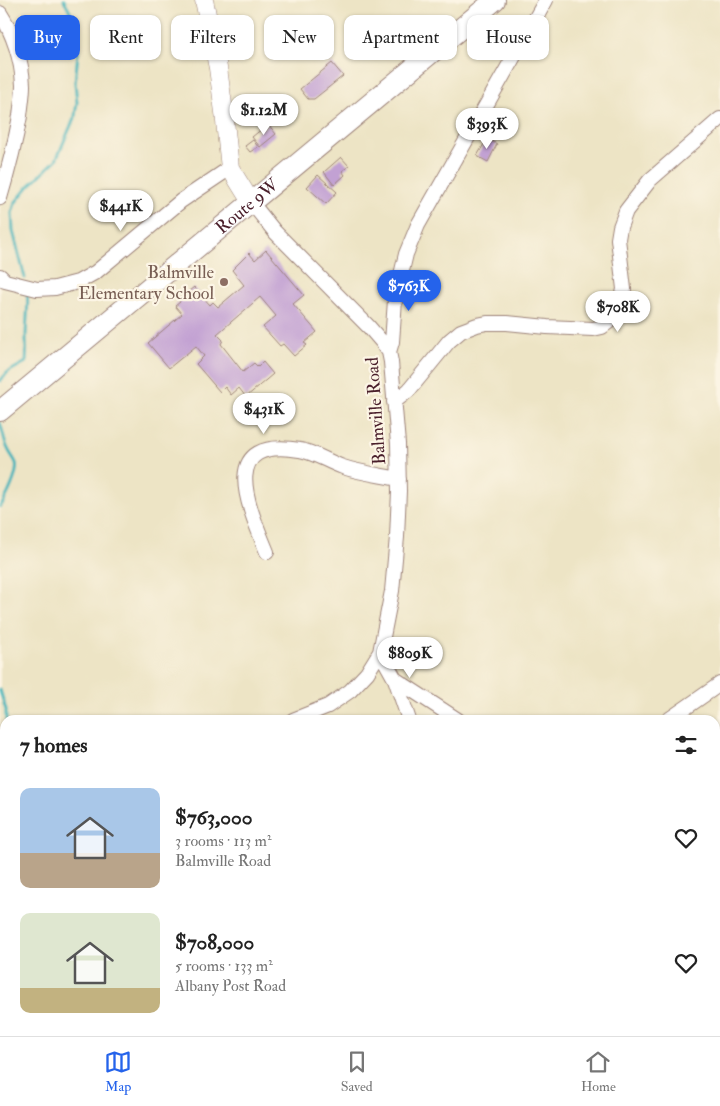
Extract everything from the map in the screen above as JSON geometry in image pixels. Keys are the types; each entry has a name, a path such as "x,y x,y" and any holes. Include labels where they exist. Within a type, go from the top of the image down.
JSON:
{"highway":[{"name":"Route 9W","path":"0,411 495,0"}],"main road":[{"path":"204,0 218,68 230,168 251,202"}],"street":[{"name":"Balmville Road","path":"306,715 328,706 355,687 367,673 380,652 392,591 397,537 399,479 398,444 389,352 392,342 395,300 406,254 418,225 546,0"},
{"path":"0,13 10,31 18,54 23,88 15,142 0,198"},
{"path":"394,402 409,390 449,341 461,332 477,325 486,322 593,329 602,327 615,317 620,308 624,289 618,239 626,211 650,180 720,119"},
{"path":"0,276 5,281 37,289 55,288 78,282 96,272 181,201 230,168"},
{"path":"251,202 275,232 369,327 389,352"},
{"path":"267,552 251,511 245,480 247,465 254,454 268,449 301,450 343,467 399,479"},
{"path":"380,652 396,680 407,715"},
{"path":"396,680 450,715"},
{"path":"675,715 720,684"}],"building":[{"path":"332,63 343,76 314,99 308,99 300,89"},
{"path":"268,124 276,134 260,147 252,137"},
{"path":"487,139 497,144 488,162 477,156"},
{"path":"253,140 258,147 250,152 245,146"},
{"path":"341,157 349,166 342,171 345,175 334,185 324,172"},
{"path":"318,175 337,192 326,204 307,187"},
{"name":"Balmville Elementary School","path":"266,250 304,295 293,304 317,332 304,343 307,345 294,356 283,344 280,346 263,327 276,316 260,297 217,334 223,340 221,344 243,372 254,363 258,367 263,362 273,374 246,397 239,388 231,395 225,387 220,392 196,364 204,356 196,346 169,368 148,343 182,314 175,306 180,302 178,300 194,287 210,305 213,302 218,307 244,285 232,270 249,253 255,260"}],"waterway":[{"path":"25,278 13,231 12,213 15,203 28,187 56,160 75,116 77,102 75,83 78,53 76,34 69,19 71,14 64,0"},
{"path":"0,381 8,372 26,362 27,291"},
{"path":"0,423 9,451 16,463 16,473 0,507"},
{"path":"0,690 6,715"}],"place":[{"name":"Balmville Elementary School","path":"224,282"}]}
